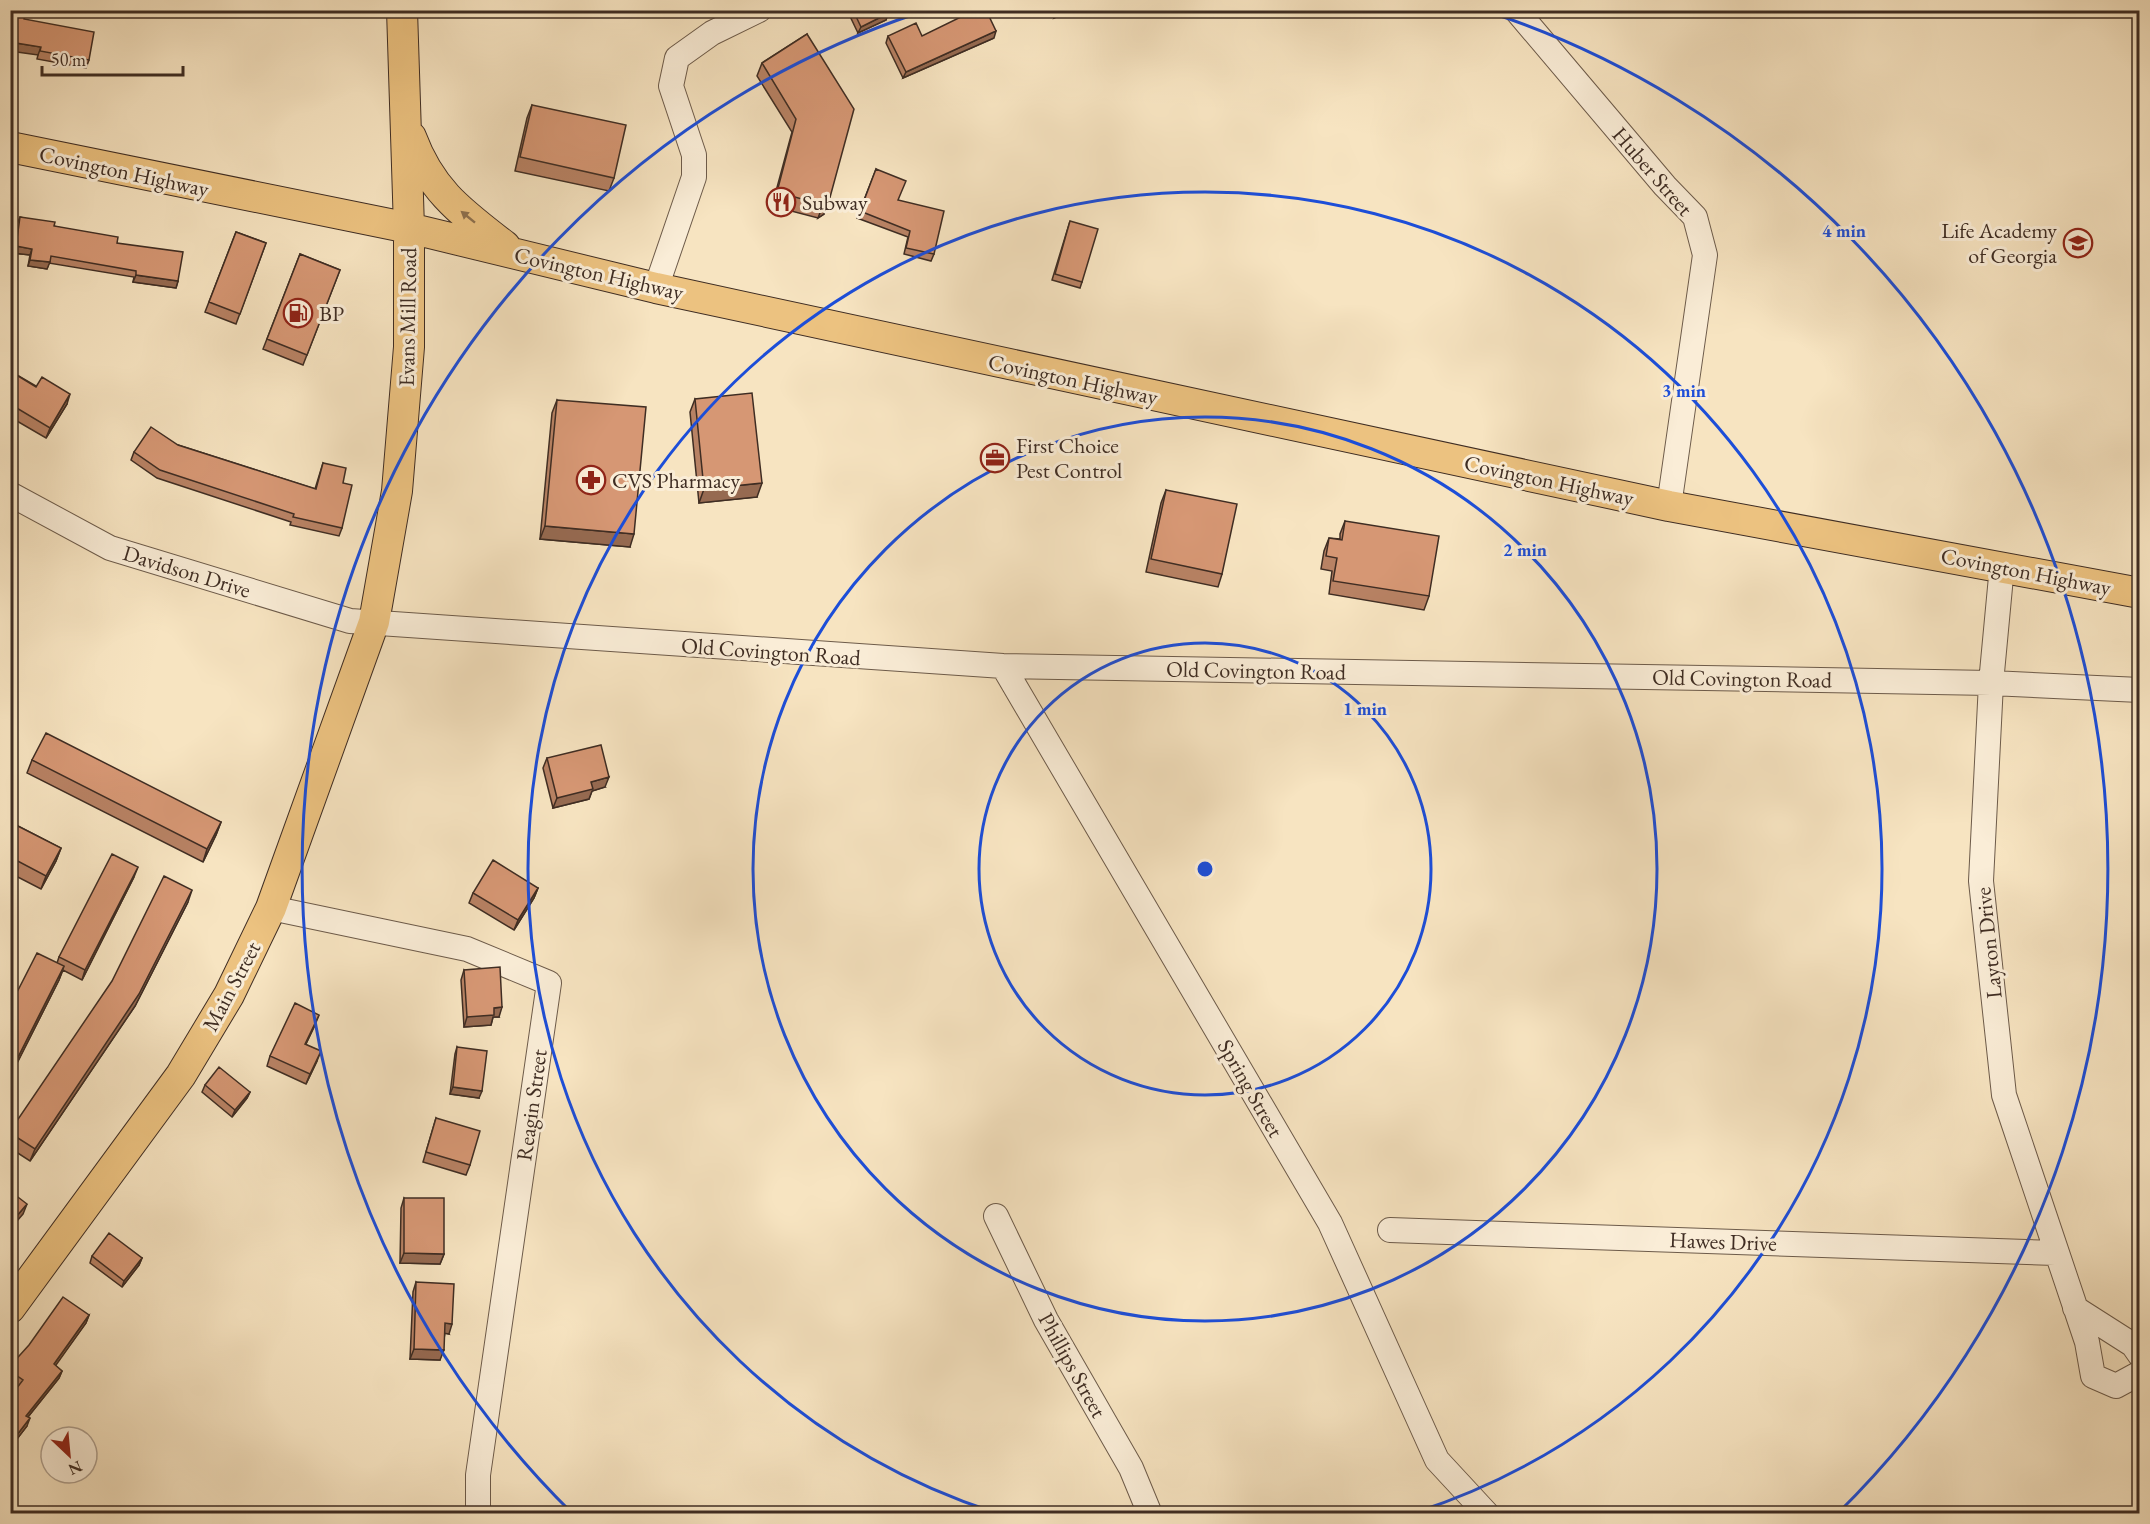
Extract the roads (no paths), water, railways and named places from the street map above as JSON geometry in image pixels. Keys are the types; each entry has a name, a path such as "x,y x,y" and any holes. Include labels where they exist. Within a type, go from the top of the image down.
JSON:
{"main road":[{"name":"Evans Mill Road","path":"374,622 397,491 409,347 410,228 402,10"},
{"path":"405,120 422,165 439,189 462,213 514,253"},
{"name":"Covington Highway","path":"10,147 410,228 656,288 1669,506 2139,593"},
{"name":"Main Street","path":"10,1308 181,1075 229,994 271,908 374,622"}],"street":[{"path":"656,288 694,177 694,155 671,86 677,58 712,33 759,10"},
{"name":"Huber Street","path":"1516,10 1665,186 1695,217 1705,255 1669,506"},
{"name":"Davidson Drive","path":"10,494 110,548 350,621 374,622"},
{"name":"Layton Drive","path":"2002,566 1991,683 1982,881 2004,1095 2055,1253 2087,1342 2093,1376 2116,1386 2139,1373"},
{"name":"Old Covington Road","path":"374,622 583,639 1003,666 1991,683 2139,690"},
{"name":"Spring Street","path":"1003,666 1330,1223 1437,1460 1487,1514"},
{"name":"Reagin Street","path":"271,908 467,949 518,968 549,983 478,1475 478,1514"},
{"name":"Phillips Street","path":"996,1216 1046,1320 1131,1468 1150,1514"},
{"name":"Hawes Drive","path":"1390,1230 2055,1253"},
{"path":"2075,1308 2133,1345 2139,1355"}],"place":[{"name":"Subway","path":"781,202"},
{"name":"Life Academy of Georgia","path":"2078,243"},
{"name":"BP","path":"298,313"},
{"name":"First Choice Pest Control","path":"995,458"},
{"name":"CVS Pharmacy","path":"591,480"}]}
